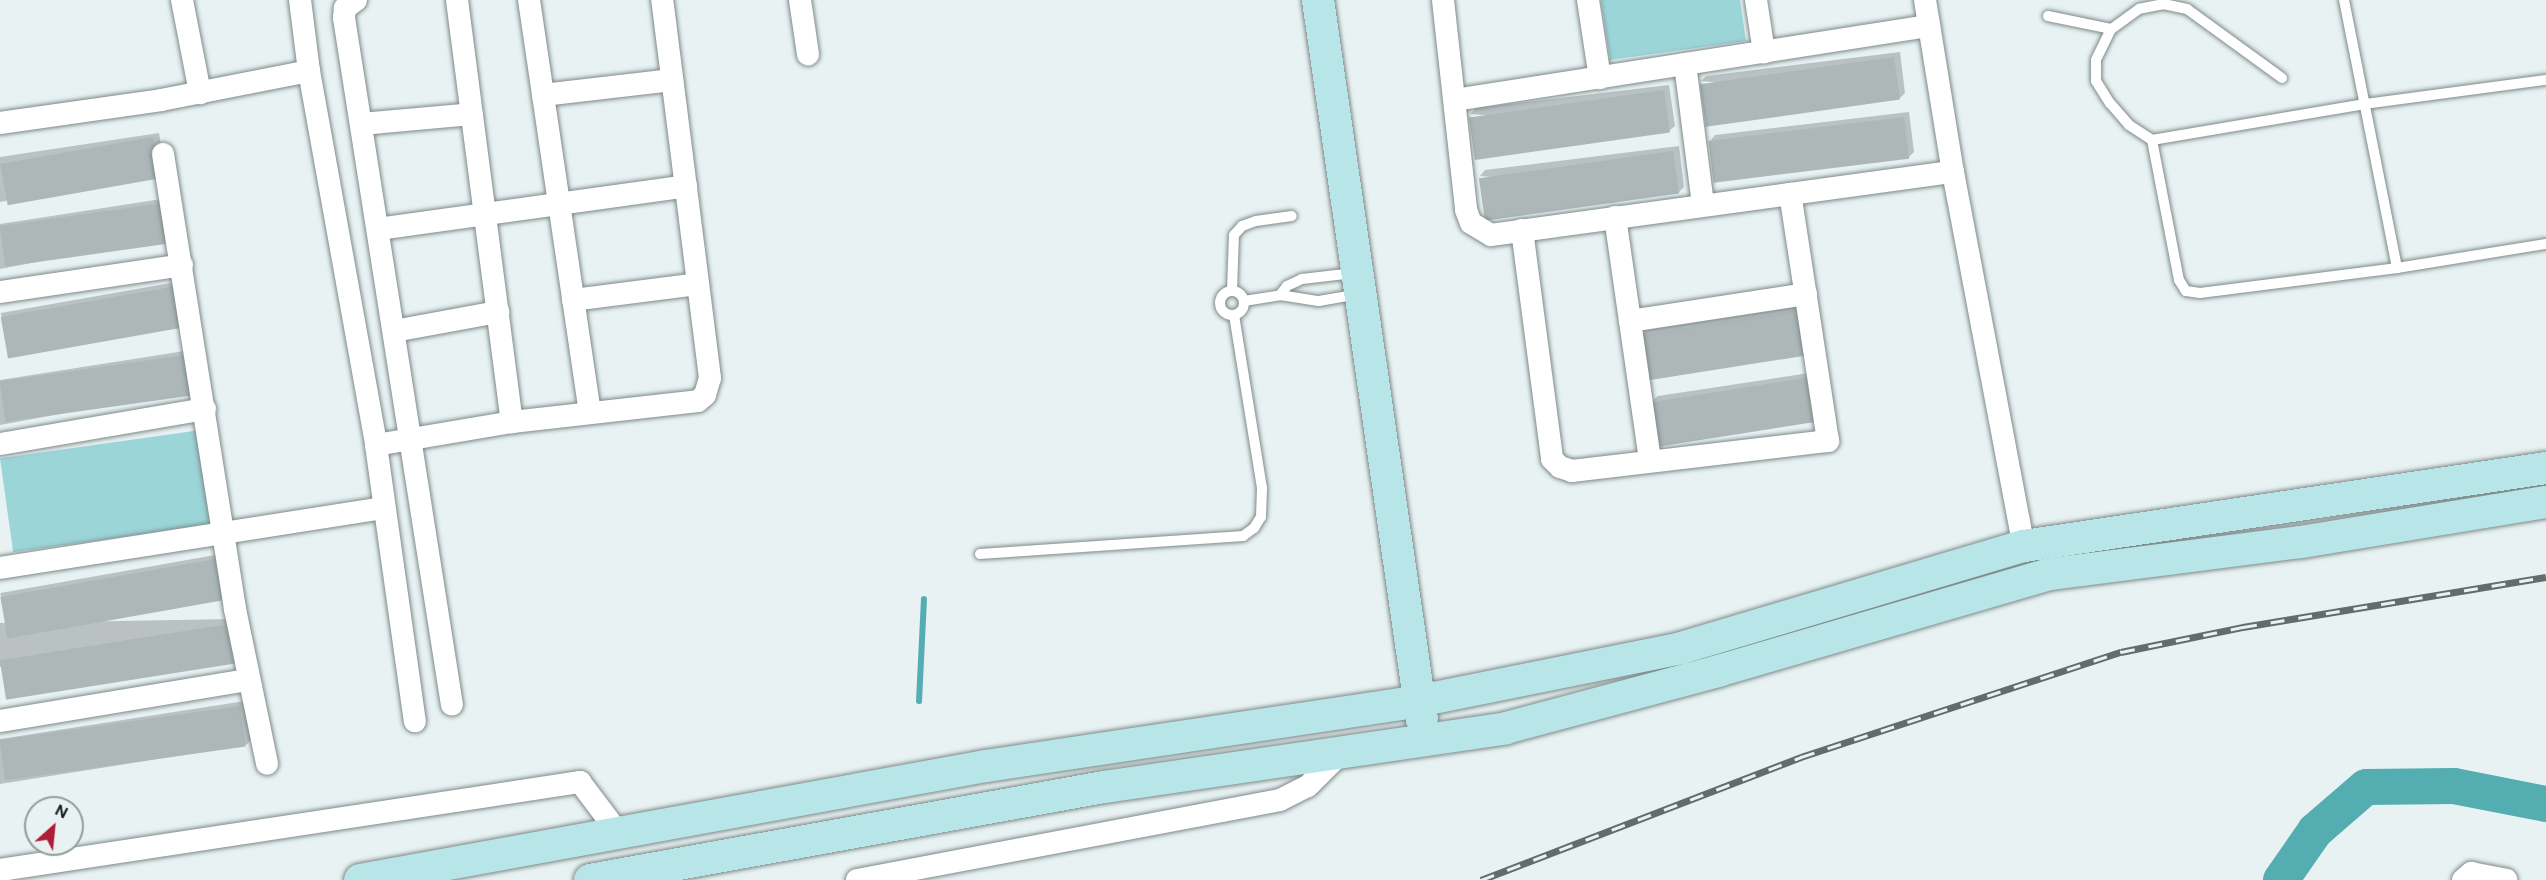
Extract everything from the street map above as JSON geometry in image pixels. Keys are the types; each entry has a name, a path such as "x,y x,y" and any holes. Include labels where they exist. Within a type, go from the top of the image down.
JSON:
{"main road":[{"path":"1318,0 1425,742"},
{"path":"360,880 620,835 986,766 1419,700 1681,648 2024,546 2149,530 2546,468"},
{"path":"590,880 1104,787 1425,742 1506,728 1718,671 2050,574 2301,542 2546,501"}],"street":[{"path":"182,0 200,93"},
{"path":"300,0 309,71 375,445 415,721"},
{"path":"356,0 345,8 344,18 452,705"},
{"path":"458,0 512,422"},
{"path":"529,0 590,412"},
{"path":"375,445 512,422 698,401 705,395 710,378 662,0"},
{"path":"800,0 808,54"},
{"path":"1443,0 1466,210 1472,224 1491,235 1953,172"},
{"path":"1588,0 1600,78"},
{"path":"1756,0 1764,52"},
{"path":"1925,0 1953,172 2024,546"},
{"path":"1455,100 1929,26"},
{"path":"1685,64 1703,205"},
{"path":"0,123 200,93 309,71"},
{"path":"543,95 672,80"},
{"path":"361,124 472,114"},
{"path":"164,154 248,680 267,764"},
{"path":"378,229 559,206 686,186"},
{"path":"1522,230 1552,459 1560,467 1572,471 1650,460 1828,441 1790,194"},
{"path":"1616,217 1650,460"},
{"path":"0,292 182,265"},
{"path":"573,300 698,284"},
{"path":"1630,321 1806,294"},
{"path":"394,331 498,312"},
{"path":"0,444 205,409"},
{"path":"0,568 225,530 384,508"},
{"path":"0,721 248,680"},
{"path":"858,880 1280,800 1315,781 1339,754"},
{"path":"0,870 580,782 620,835"},
{"path":"2463,880 2471,873 2506,880"}],"lane":[{"path":"2344,0 2397,268"},
{"path":"2282,78 2187,9 2164,4 2139,9 2111,29 2096,60 2096,81 2129,125 2152,140 2365,104 2546,80"},
{"path":"2048,16 2111,29"},
{"path":"2152,140 2179,280 2186,291 2200,293 2397,268 2546,244"},
{"path":"1232,291 1234,235 1242,226 1256,221 1292,216"},
{"path":"1280,295 1287,286 1302,279 1360,283"},
{"path":"1232,291 1244,301 1280,295 1319,301 1360,283"},
{"path":"1232,291 1222,297 1220,305 1227,314 1234,315 1241,311 1244,301"},
{"path":"980,555 1243,536 1254,528 1261,517 1262,488 1234,315"}],"shaded area":[{"path":"1601,0 1740,0 1746,41 1610,60"},
{"path":"201,430 214,524 13,552 0,458"}],"building":[{"path":"1894,57 1900,100 1706,127 1700,84"},
{"path":"1664,90 1670,133 1475,160 1469,117"},
{"path":"1904,117 1909,159 1714,183 1708,141"},
{"path":"153,137 160,178 8,205 0,164"},
{"path":"1673,151 1679,194 1485,221 1479,178"},
{"path":"163,203 169,244 5,267 0,226"},
{"path":"177,286 184,327 8,358 1,317"},
{"path":"1799,310 1806,355 1647,381 1640,335"},
{"path":"186,355 192,396 6,422 0,381"},
{"path":"1811,377 1818,421 1658,447 1651,402"},
{"path":"216,559 223,600 8,638 0,597"},
{"path":"229,624 235,664 6,700 0,660"},
{"path":"240,706 246,747 5,780 0,740"}],"waterway":[{"path":"919,701 924,599"},
{"path":"2281,880 2315,831 2366,787 2454,786 2546,804"}],"railway":[{"path":"1481,880 1801,757 2121,652 2243,627 2546,577"}]}
